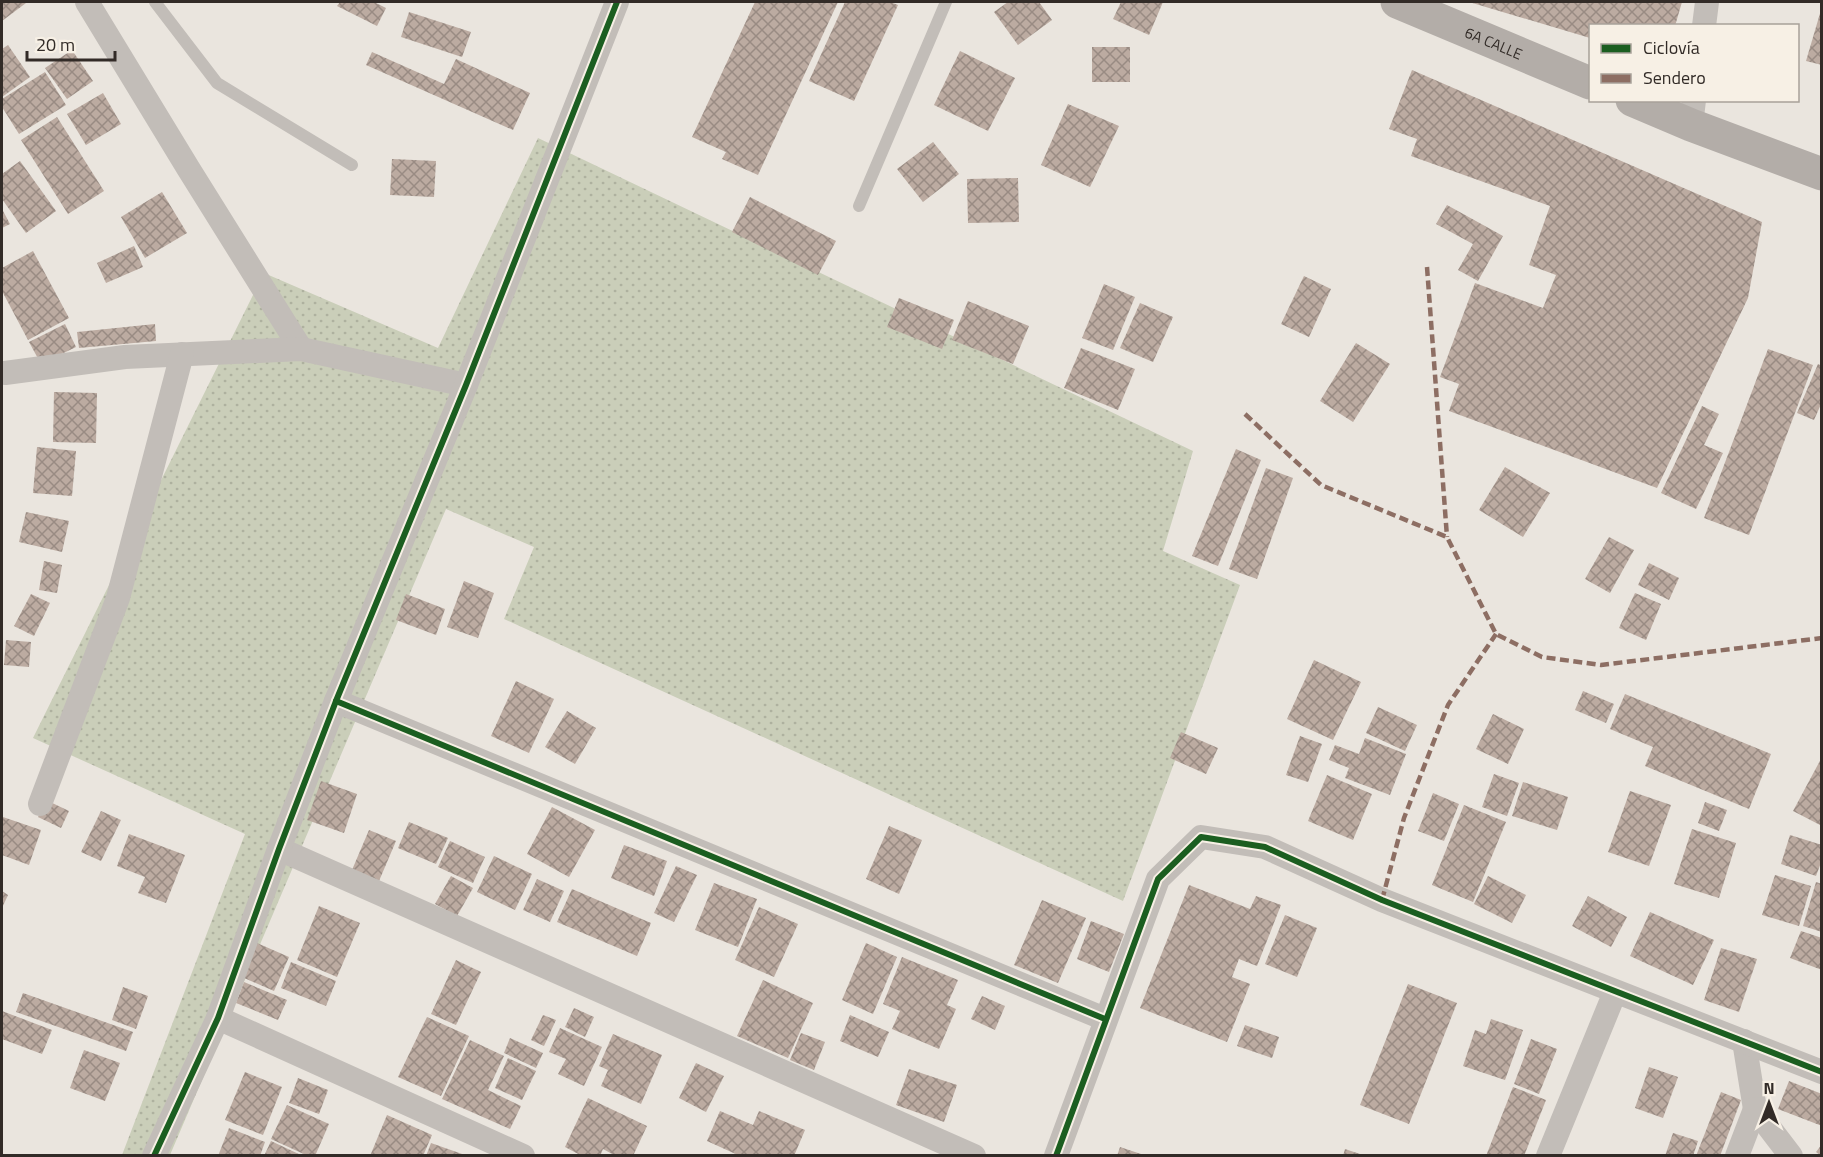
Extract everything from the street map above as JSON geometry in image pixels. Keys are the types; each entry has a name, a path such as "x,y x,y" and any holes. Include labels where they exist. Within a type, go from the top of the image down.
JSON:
{"main road":[{"name":"6A CALLE","path":"1397,2 1589,83"},
{"path":"1641,102 1692,113 1821,174"}],"street":[{"path":"87,2 301,349"},
{"path":"154,1155 218,1018 336,701 466,386 617,2"},
{"path":"1704,24 1707,2"},
{"path":"4,373 125,357 301,349 466,386"},
{"path":"40,804 118,598 183,354"},
{"path":"336,701 1105,1019"},
{"path":"1056,1155 1158,879 1201,837 1265,847 1382,900 1821,1072"},
{"path":"279,849 974,1155"},
{"path":"1548,1155 1615,992"},
{"path":"218,1018 523,1155"},
{"path":"1744,1041 1755,1109 1791,1155"},
{"path":"1737,1155 1755,1109"}],"lane":[{"path":"155,2 217,83 352,165"},
{"path":"858,206 946,2"}],"green space":[{"path":"538,138 1193,451 1163,551 1240,585 1123,901 504,619 534,547 446,509 170,1155 122,1155 245,834 33,738 264,273 438,348"}],"building":[{"path":"2,2 25,2 26,3 2,21"},
{"path":"340,2 374,2 386,8 377,26 337,6"},
{"path":"755,2 838,2 758,175 722,159 726,152 692,137"},
{"path":"845,2 890,2 898,5 854,101 809,81"},
{"path":"1008,2 1039,2 1052,20 1018,45 994,12"},
{"path":"1121,2 1163,2 1149,35 1113,19"},
{"path":"1469,2 1682,2 1676,24 1589,24 1589,38"},
{"path":"1822,10 1822,65 1806,61"},
{"path":"409,12 471,32 462,57 401,37"},
{"path":"8,45 30,77 2,97 2,49"},
{"path":"1092,47 1130,47 1130,82 1092,82"},
{"path":"72,50 93,81 67,99 45,68"},
{"path":"960,51 1015,78 988,131 934,105"},
{"path":"372,52 444,84 456,59 530,93 513,130 366,65"},
{"path":"1412,70 1762,222 1748,298 1657,488 1449,411 1459,384 1440,377 1475,283 1543,308 1556,275 1529,265 1550,206 1411,156 1417,139 1389,129"},
{"path":"45,72 66,105 19,134 2,107 2,99"},
{"path":"103,93 121,124 86,145 67,114"},
{"path":"1068,104 1119,126 1090,187 1041,165"},
{"path":"57,117 104,191 68,214 21,140"},
{"path":"933,142 959,174 923,202 897,169"},
{"path":"392,159 436,161 434,197 390,195"},
{"path":"20,161 56,211 26,233 2,199 2,174"},
{"path":"1018,178 1019,222 968,223 967,179"},
{"path":"162,192 187,233 145,258 121,217"},
{"path":"750,197 836,241 818,275 732,232"},
{"path":"1447,205 1503,236 1478,281 1458,270 1473,244 1436,224"},
{"path":"2,209 10,224 2,228"},
{"path":"134,246 143,267 106,283 97,263"},
{"path":"33,251 69,318 28,340 2,291 2,268"},
{"path":"1304,276 1331,289 1309,337 1281,324"},
{"path":"1104,284 1135,297 1113,350 1082,338"},
{"path":"899,298 954,320 942,349 887,327"},
{"path":"968,301 1029,326 1013,364 952,340"},
{"path":"1140,303 1173,317 1153,362 1120,348"},
{"path":"65,324 76,347 41,364 29,342"},
{"path":"155,324 156,341 79,348 77,332"},
{"path":"1356,343 1390,364 1353,422 1320,401"},
{"path":"1081,348 1135,369 1118,410 1064,388"},
{"path":"1768,349 1813,365 1749,535 1704,518"},
{"path":"1818,364 1822,366 1822,402 1814,420 1797,413"},
{"path":"54,392 97,393 96,443 53,442"},
{"path":"1702,406 1719,414 1704,445 1723,453 1696,509 1661,493"},
{"path":"37,447 76,451 72,496 33,493"},
{"path":"1236,449 1261,460 1218,566 1192,556"},
{"path":"1505,467 1550,493 1523,537 1479,510"},
{"path":"1266,468 1293,478 1257,579 1229,569"},
{"path":"26,512 69,521 62,552 19,542"},
{"path":"1609,537 1634,550 1610,593 1585,579"},
{"path":"44,561 62,565 57,593 39,590"},
{"path":"1649,563 1679,578 1669,600 1638,585"},
{"path":"464,581 494,593 478,638 447,627"},
{"path":"1635,593 1661,604 1646,640 1619,628"},
{"path":"31,594 50,603 34,636 14,626"},
{"path":"406,594 445,609 436,635 396,620"},
{"path":"6,640 31,642 29,667 4,665"},
{"path":"1314,660 1361,682 1333,740 1287,719"},
{"path":"516,681 554,699 529,753 491,736"},
{"path":"1583,691 1614,704 1606,723 1575,710"},
{"path":"1625,694 1771,754 1749,809 1645,766 1653,747 1610,729"},
{"path":"1378,707 1417,725 1405,751 1366,733"},
{"path":"567,711 596,728 575,764 545,747"},
{"path":"1493,714 1524,729 1508,764 1476,749"},
{"path":"1181,732 1218,748 1206,774 1170,758"},
{"path":"1300,736 1322,744 1308,782 1286,775"},
{"path":"1365,738 1406,754 1390,795 1345,778 1349,768 1329,760 1335,745 1359,754"},
{"path":"1822,757 1822,826 1793,811"},
{"path":"1494,774 1519,783 1507,816 1482,807"},
{"path":"1327,775 1372,794 1353,840 1308,821"},
{"path":"321,781 357,794 344,833 307,820"},
{"path":"1523,782 1568,797 1557,830 1512,816"},
{"path":"1630,791 1671,805 1649,866 1608,852"},
{"path":"1433,793 1459,804 1444,841 1418,831"},
{"path":"46,800 69,811 61,828 38,817"},
{"path":"1705,802 1727,810 1719,831 1698,823"},
{"path":"1464,805 1506,822 1473,902 1432,885"},
{"path":"552,807 595,830 569,877 527,854"},
{"path":"101,811 121,820 101,861 81,852"},
{"path":"3,817 41,830 29,865 2,855"},
{"path":"409,822 448,838 436,864 398,848"},
{"path":"889,826 922,840 899,894 866,879"},
{"path":"1692,829 1736,843 1719,898 1674,884"},
{"path":"369,830 396,841 379,881 352,870"},
{"path":"129,834 185,855 166,903 138,893 145,877 117,866"},
{"path":"1790,835 1822,845 1822,860 1816,876 1781,864"},
{"path":"450,841 485,857 473,883 438,867"},
{"path":"624,845 667,861 654,896 611,878"},
{"path":"494,856 532,874 515,910 477,892"},
{"path":"676,866 697,875 674,922 654,913"},
{"path":"1775,875 1811,886 1799,926 1762,915"},
{"path":"451,876 473,888 457,916 435,904"},
{"path":"1488,876 1526,895 1512,923 1474,904"},
{"path":"537,879 564,891 550,922 523,910"},
{"path":"1816,882 1822,884 1822,932 1803,926"},
{"path":"714,883 757,899 738,947 695,930"},
{"path":"1189,885 1250,909 1256,896 1281,905 1257,966 1239,959 1232,977 1250,984 1227,1042 1140,1008"},
{"path":"572,889 651,923 637,956 557,922"},
{"path":"2,891 8,895 2,908"},
{"path":"1588,896 1627,917 1611,947 1572,926"},
{"path":"1042,900 1086,918 1058,983 1014,965"},
{"path":"319,906 360,923 337,977 297,960"},
{"path":"759,907 798,924 774,977 735,960"},
{"path":"1650,912 1714,940 1693,985 1630,956"},
{"path":"1285,915 1317,928 1297,977 1265,964"},
{"path":"1091,921 1124,934 1109,972 1077,959"},
{"path":"1801,931 1822,938 1822,970 1790,958"},
{"path":"257,943 289,957 274,991 242,977"},
{"path":"866,943 897,957 873,1014 842,1000"},
{"path":"1721,948 1757,959 1739,1012 1704,1000"},
{"path":"902,957 958,980 947,1005 956,1009 939,1049 892,1029 900,1011 883,1004"},
{"path":"456,960 481,972 456,1025 431,1014"},
{"path":"291,962 336,981 326,1006 281,988"},
{"path":"763,980 813,1003 788,1058 737,1036"},
{"path":"244,982 287,1000 278,1020 236,1003"},
{"path":"1408,984 1457,1003 1409,1124 1360,1105"},
{"path":"123,987 148,996 136,1029 112,1020"},
{"path":"23,993 133,1032 126,1051 16,1012"},
{"path":"982,996 1005,1006 995,1030 971,1019"},
{"path":"574,1008 594,1017 585,1037 565,1027"},
{"path":"2,1011 52,1030 42,1054 2,1039"},
{"path":"543,1015 556,1020 544,1046 531,1040"},
{"path":"850,1015 889,1032 878,1057 840,1041"},
{"path":"427,1017 469,1036 441,1096 398,1077"},
{"path":"1491,1019 1523,1030 1505,1080 1463,1066 1475,1030 1486,1034"},
{"path":"1245,1025 1279,1037 1272,1058 1237,1046"},
{"path":"560,1028 602,1047 584,1086 558,1074 566,1059 549,1052"},
{"path":"801,1033 825,1042 814,1070 790,1060"},
{"path":"613,1034 662,1055 641,1104 601,1086 608,1070 599,1066"},
{"path":"510,1038 543,1053 536,1068 504,1053"},
{"path":"1531,1039 1557,1049 1539,1094 1514,1084"},
{"path":"470,1040 504,1056 488,1090 521,1106 510,1129 442,1099"},
{"path":"84,1050 120,1063 105,1101 70,1088"},
{"path":"508,1058 536,1071 522,1100 495,1088"},
{"path":"696,1063 724,1076 706,1112 679,1098"},
{"path":"1649,1067 1678,1077 1663,1118 1635,1108"},
{"path":"909,1069 957,1085 944,1122 896,1105"},
{"path":"245,1072 282,1087 263,1135 225,1120"},
{"path":"298,1078 328,1090 319,1114 289,1103"},
{"path":"1789,1081 1822,1094 1822,1126 1778,1109"},
{"path":"1513,1087 1546,1100 1524,1156 1486,1156"},
{"path":"1721,1092 1741,1100 1720,1156 1696,1156"},
{"path":"588,1098 647,1126 633,1156 616,1156 603,1149 600,1156 582,1156 565,1147"},
{"path":"287,1105 329,1124 315,1156 308,1156 271,1139"},
{"path":"720,1111 753,1125 759,1111 805,1130 794,1156 740,1156 707,1141"},
{"path":"387,1115 432,1135 423,1156 370,1156"},
{"path":"229,1128 265,1142 260,1156 218,1156"},
{"path":"1673,1133 1698,1141 1693,1156 1665,1156"},
{"path":"271,1141 303,1156 264,1156"},
{"path":"431,1143 465,1155 465,1156 426,1156"},
{"path":"1822,1144 1822,1156 1821,1156 1816,1152"},
{"path":"1120,1147 1144,1155 1144,1156 1117,1156"},
{"path":"1345,1149 1363,1155 1343,1156"}],"marked path":[{"path":"1427,267 1447,537"},
{"path":"1245,414 1321,485 1447,537 1496,634 1542,657 1601,665 1822,638"},
{"path":"1382,900 1404,818 1448,705 1496,634"}],"cycle path":[{"path":"154,1156 218,1018 336,701 466,385 617,2"},
{"path":"336,701 1105,1019"},
{"path":"1056,1156 1158,879 1201,837 1265,847 1382,900 1822,1072"}]}
